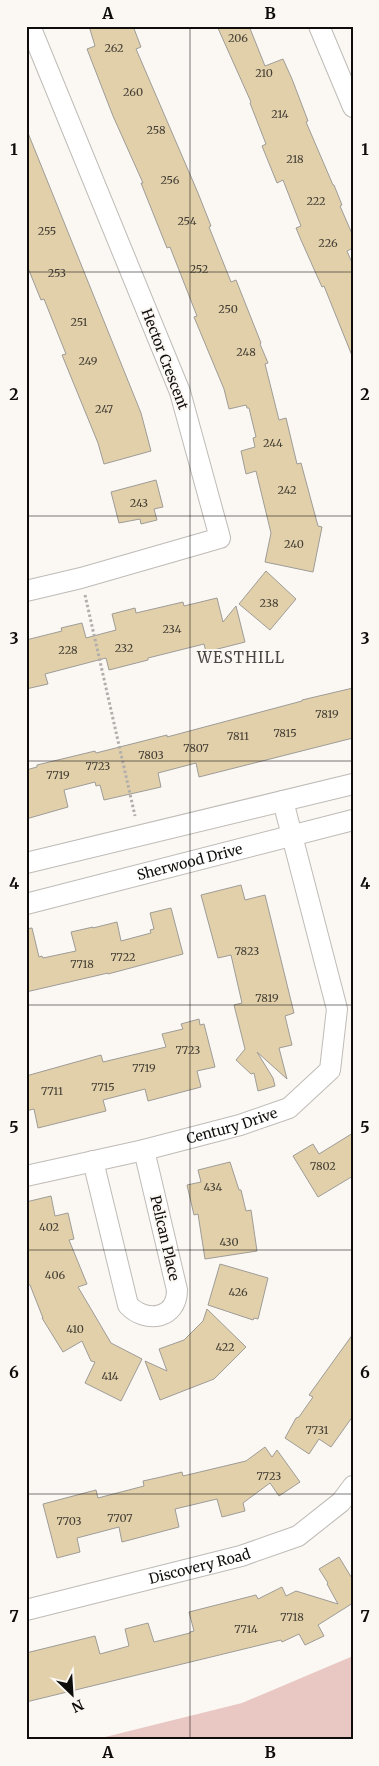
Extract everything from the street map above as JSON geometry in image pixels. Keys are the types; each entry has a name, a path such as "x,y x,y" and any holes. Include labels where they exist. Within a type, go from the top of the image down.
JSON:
{"street":[{"name":"Hector Crescent","path":"26,591 81,578 220,538 180,392 30,26"},
{"path":"319,26 353,107"},
{"path":"26,864 353,784"},
{"name":"Century Drive","path":"26,1176 144,1150 240,1125 289,1108 330,1070 337,1009 284,801"},
{"name":"Sherwood Drive","path":"26,904 353,820"},
{"name":"Pelican Place","path":"93,1161 128,1305 135,1313 145,1317 156,1317 172,1308 177,1298 177,1290 144,1150"},
{"name":"Discovery Road","path":"26,1610 241,1556 298,1536 341,1502 353,1486"}],"path":[{"path":"81,578 140,837"}],"shaded area":[{"path":"353,1656 353,1740 93,1740 242,1703"}],"building":[{"path":"89,26 133,26 141,47 136,49 198,193 211,226 209,227 231,282 236,280 261,343 268,363 265,364 279,420 286,418 297,464 301,463 318,526 322,527 313,572 265,562 271,533 256,471 246,474 241,451 255,447 253,438 256,437 249,408 246,405 229,409 224,389 194,317 197,316 170,247 167,248 141,183 143,183 113,116 87,49 95,46"},
{"path":"217,26 249,26 265,66 283,59 292,79 308,121 306,122 334,185 342,205 340,206 353,236 353,248 347,251 353,265 353,358 324,286 322,287 296,228 301,226 283,180 277,183 262,146 266,144 251,102"},
{"path":"26,133 28,133 141,413 151,451 104,464 98,443 62,355 66,354 44,299 41,300 26,263"},
{"path":"156,480 163,507 154,509 157,520 141,524 140,519 119,523 111,492"},
{"path":"266,571 296,599 270,630 239,604"},
{"path":"217,598 223,622 236,606 245,642 206,652 204,644 109,670 106,658 45,674 48,684 26,689 26,640 62,631 61,628 82,623 86,638 116,630 112,614 135,608 136,613 183,602 184,606"},
{"path":"353,688 353,738 199,777 196,763 158,773 161,787 104,800 100,785 96,786 95,782 64,790 68,807 26,819 26,770 37,767 37,765 95,751 96,753 167,735 167,737"},
{"path":"241,885 245,900 265,895 294,1013 285,1016 292,1045 279,1048 287,1079 257,1052 273,1078 275,1086 258,1091 254,1073 251,1074 236,1060 245,1049 234,1005 242,1003 231,955 218,958 201,895"},
{"path":"171,908 183,954 108,974 26,992 26,929 32,928 39,957 42,956 43,958 76,951 71,932 117,922 121,941 151,933 150,930 154,929 150,913"},
{"path":"199,1019 200,1025 204,1024 215,1067 197,1071 201,1087 148,1101 145,1089 103,1100 106,1111 38,1128 34,1109 26,1111 26,1076 101,1055 103,1062 166,1047 162,1034 183,1029 181,1024"},
{"path":"353,1133 353,1176 318,1197 293,1156 313,1144 319,1154"},
{"path":"230,1162 239,1190 241,1190 246,1211 251,1210 257,1251 205,1259 198,1214 194,1215 187,1185 201,1182 198,1170"},
{"path":"51,1196 55,1216 68,1213 74,1239 69,1240 87,1284 78,1287 111,1343 142,1359 121,1401 85,1383 95,1362 91,1361 82,1341 63,1352 42,1318 30,1285 26,1284 26,1202"},
{"path":"220,1264 268,1278 258,1319 254,1318 253,1320 208,1305"},
{"path":"207,1309 246,1347 214,1379 160,1400 145,1361 167,1371 159,1349 184,1340 203,1321"},
{"path":"353,1334 353,1416 331,1447 319,1439 309,1454 285,1438 296,1418 299,1417 313,1397 309,1395"},
{"path":"265,1447 272,1457 277,1450 300,1482 279,1496 270,1483 243,1503 245,1511 222,1517 217,1499 175,1509 179,1527 122,1542 119,1527 77,1538 80,1552 57,1558 43,1504 96,1490 98,1498 144,1486 143,1481 182,1472 183,1476 246,1461"},
{"path":"339,1557 353,1580 353,1603 318,1625 324,1636 305,1645 299,1634 282,1642 281,1640 26,1702 26,1653 95,1636 100,1654 129,1646 125,1629 148,1623 154,1642 190,1633 194,1631 189,1612 256,1595 258,1599 282,1587 286,1596 296,1591 338,1604 319,1569"}],"district":[{"name":"WESTHILL","path":"241,658"}]}
